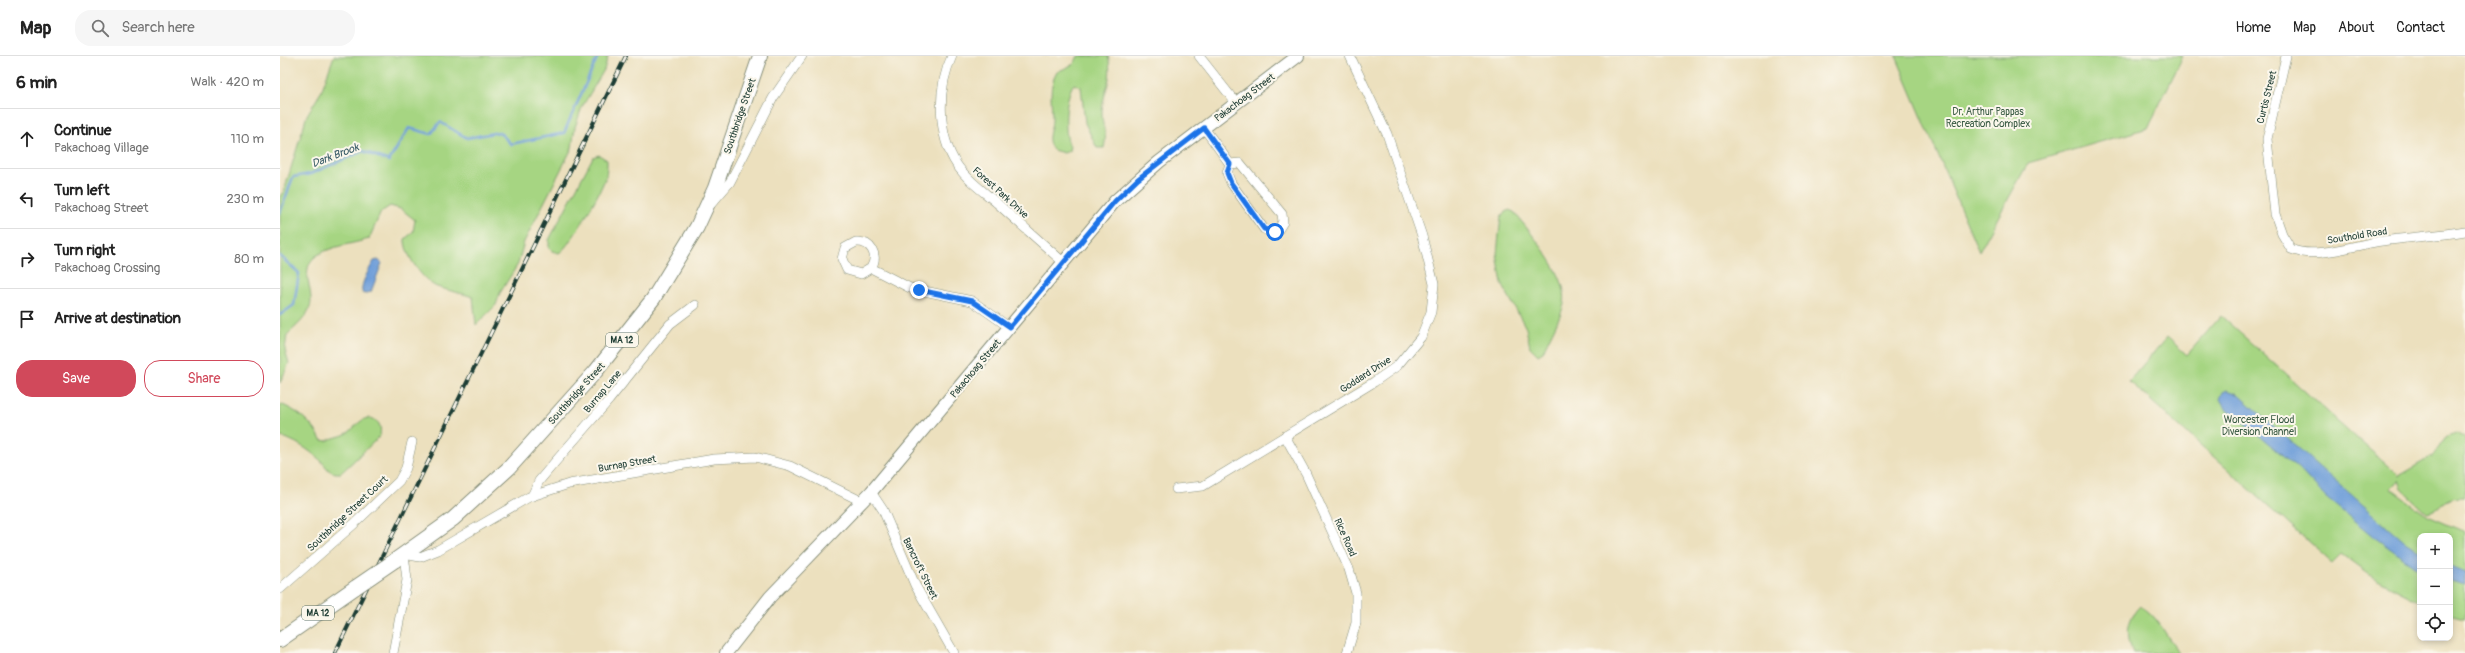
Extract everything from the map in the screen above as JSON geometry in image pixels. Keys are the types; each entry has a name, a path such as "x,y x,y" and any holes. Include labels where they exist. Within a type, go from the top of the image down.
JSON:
{"main road":[{"name":"Southbridge Street","path":"280,640 453,519 509,468 596,372 653,300 676,264 705,208 731,143 760,56"}],"street":[{"path":"705,208 718,197 730,182 773,98 802,56"},
{"name":"Forest Park Drive","path":"952,56 944,78 942,94 944,130 953,157 970,180 1064,262"},
{"path":"1199,56 1236,103"},
{"name":"Pakachoag Street","path":"726,653 770,597 863,502 1064,262 1129,187 1298,56"},
{"name":"Goddard Drive","path":"1176,489 1202,486 1285,436 1397,366 1421,337 1433,302 1432,274 1422,236 1386,134 1350,56"},
{"name":"Curtis Street","path":"2276,214 2267,139 2286,56"},
{"path":"1204,128 1230,164"},
{"path":"1240,163 1282,214 1283,222 1278,230 1271,232 1264,229 1231,183 1227,173 1230,164 1240,163"},
{"name":"Southold Road","path":"2276,214 2288,246 2295,251 2303,253 2465,231"},
{"path":"871,268 910,288 972,301 1010,327"},
{"name":"Burnap Lane","path":"532,496 540,481 555,462 609,400 670,324 695,305"},
{"name":"Rice Road","path":"1285,436 1306,474 1349,569 1356,593 1356,623 1347,653"},
{"name":"Southbridge Street Court","path":"280,589 399,481 406,468 412,442"},
{"name":"Burnap Street","path":"399,557 420,557 438,550 532,496 569,484 714,459 748,456 782,463 863,502"},
{"name":"Bancroft Street","path":"871,492 880,505 915,586 954,653"},
{"path":"393,653 407,580 399,557"}],"green space":[{"path":"334,56 608,56 604,70 582,107 575,127 572,148 524,242 518,264 500,293 496,305 476,325 473,297 437,287 426,280 421,274 411,259 405,239 413,232 415,220 401,209 390,206 381,212 369,239 328,250 316,256 311,262 308,267 308,280 311,294 310,307 303,319 287,335 285,350 289,363 280,383 280,196 284,191 307,115 321,92"},
{"path":"1078,56 1108,56 1110,73 1102,114 1105,142 1104,148 1097,148 1085,123 1081,87 1074,84 1069,96 1066,114 1066,133 1070,146 1069,151 1064,153 1053,150 1050,146 1049,137 1052,121 1051,89 1057,72 1074,64"},
{"name":"Dr. Arthur Pappas Recreation Complex","path":"1896,56 2183,56 2148,128 2028,163 1979,252"},
{"path":"599,155 607,160 607,164 606,176 599,193 571,240 559,253 552,251 549,247 549,240 593,157"},
{"path":"1509,210 1514,212 1547,255 1561,281 1564,293 1564,304 1560,316 1543,352 1538,355 1530,347 1526,328 1502,284 1497,254 1501,216"},
{"name":"Worcester Flood Diversion Channel","path":"2221,316 2399,476 2432,457 2447,436 2456,433 2465,438 2465,497 2445,501 2435,511 2427,513 2402,489 2399,480 2391,489 2428,516 2465,532 2465,618 2453,615 2453,533 2417,533 2417,600 2374,578 2341,554 2332,563 2129,381 2167,337 2187,355"},
{"path":"280,404 293,410 304,418 314,428 321,440 327,441 346,434 367,418 371,418 378,423 380,436 341,473 336,473 330,471 319,459 306,449 295,442 280,437"},
{"path":"2140,606 2147,610 2162,627 2179,653 2133,653 2128,634 2132,617"}],"water":[{"path":"378,260 382,263 371,292 363,294 362,287 365,278 374,261"},
{"path":"2227,390 2236,393 2405,542 2417,549 2417,568 2374,537 2325,497 2299,469 2224,406 2220,399 2223,392"},
{"path":"2453,567 2465,572 2465,585 2453,582"}],"waterway":[{"name":"Dark Brook","path":"280,213 293,177 310,174 363,151 389,161 409,128 431,134 440,122 467,138 499,132 511,144 564,133 598,56"},
{"name":"Dark Brook","path":"280,256 299,273 294,305 280,315"}],"railway":[{"path":"335,653 626,56"}],"route":[{"path":"919,290 966,298 986,309 1010,327 1115,201 1138,179 1204,128 1230,164 1227,173 1231,183 1264,229 1268,232 1275,232"}]}
